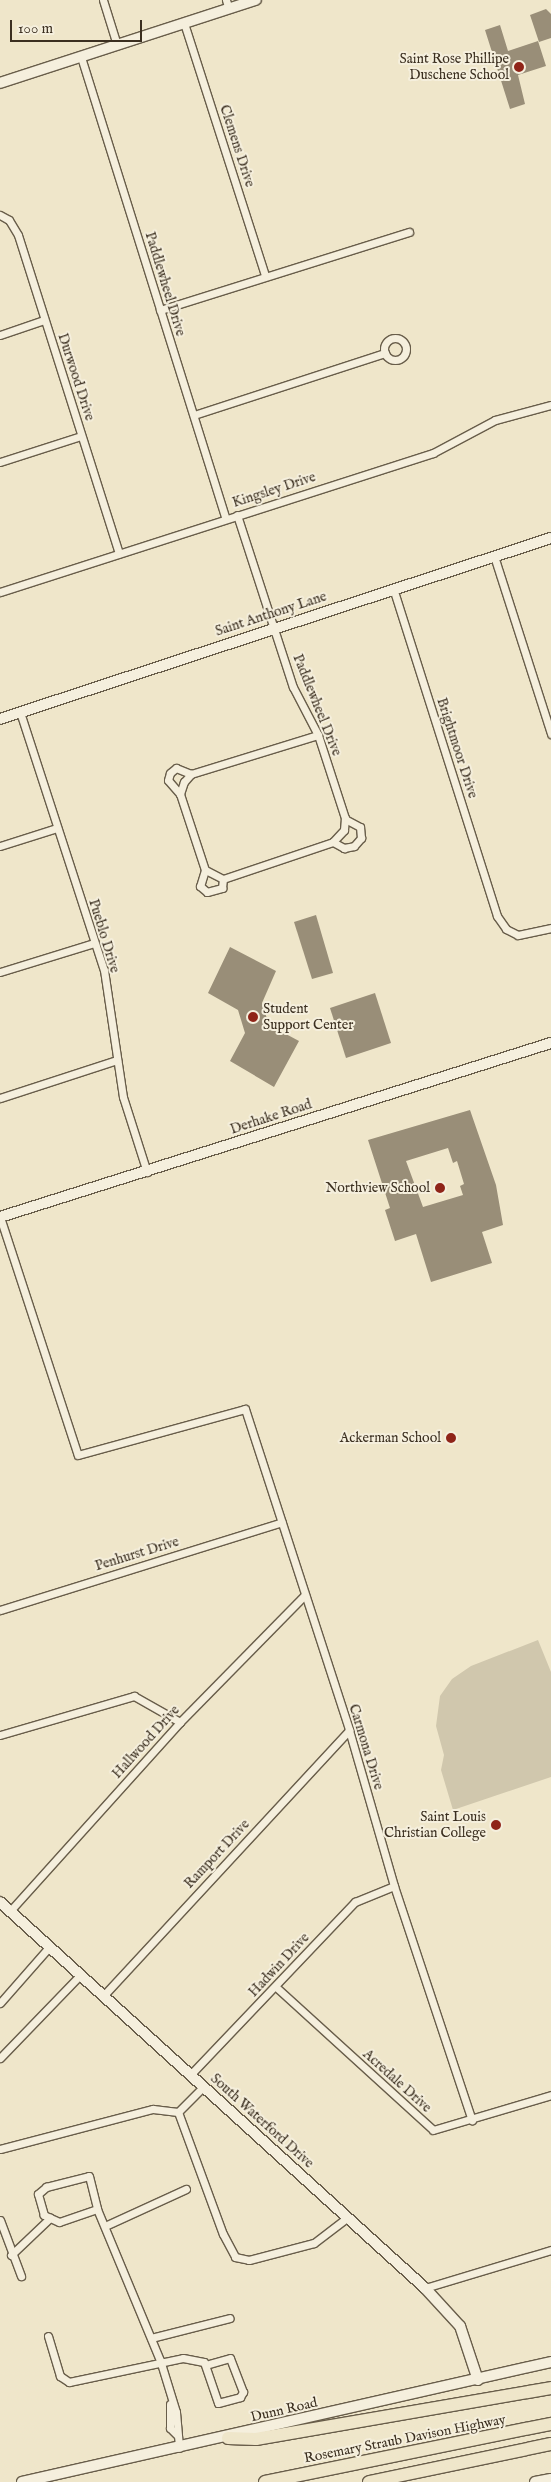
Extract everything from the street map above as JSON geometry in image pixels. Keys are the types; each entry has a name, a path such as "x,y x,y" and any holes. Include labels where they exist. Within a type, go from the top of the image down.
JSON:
{"highway":[{"path":"228,2438 256,2439 551,2388"},
{"name":"Rosemary Straub Davison Highway","path":"265,2482 551,2424"},
{"path":"369,2482 551,2444"}],"street":[{"path":"103,0 117,45"},
{"path":"0,83 184,23 227,4 256,0"},
{"name":"Clemens Drive","path":"184,23 266,276"},
{"name":"Paddlewheel Drive","path":"81,57 226,519"},
{"name":"Durwood Drive","path":"0,214 10,220 18,236 119,553"},
{"path":"160,310 409,232"},
{"path":"0,335 44,320"},
{"path":"194,415 384,353"},
{"name":"Kingsley Drive","path":"0,592 433,453 495,420 551,405"},
{"path":"0,462 81,436"},
{"name":"Paddlewheel Drive","path":"237,515 294,687 318,734 345,819 344,830 333,842 344,848 354,846 361,838 360,827 345,819"},
{"name":"Saint Anthony Lane","path":"0,719 274,627 551,538"},
{"path":"494,556 551,734"},
{"name":"Brightmoor Drive","path":"393,588 497,916 506,929 518,935 551,928"},
{"name":"Pueblo Drive","path":"20,712 104,970 123,1097 147,1172"},
{"path":"223,879 222,888 207,892 200,886 205,870 180,794 168,780 170,773 176,768 191,774 318,734"},
{"path":"180,794 191,774"},
{"path":"0,846 57,828"},
{"path":"205,870 223,879 333,842"},
{"path":"0,972 94,943"},
{"name":"Derhake Road","path":"0,1217 551,1043"},
{"path":"0,1098 117,1060"},
{"name":"Carmona Drive","path":"0,1217 78,1455 244,1409 349,1730 394,1886 472,2120"},
{"name":"Penhurst Drive","path":"0,1610 282,1522"},
{"name":"Hallwood Drive","path":"4,1908 180,1722 305,1595"},
{"path":"0,1735 134,1696 180,1722"},
{"name":"Ramport Drive","path":"104,1995 349,1730"},
{"name":"Hadwin Drive","path":"191,2074 355,1902 394,1886"},
{"name":"South Waterford Drive","path":"4,1908 50,1946 426,2288 460,2326 478,2380"},
{"path":"0,2003 50,1946"},
{"path":"0,2058 81,1974"},
{"name":"Acredale Drive","path":"276,1987 432,2130 472,2120 551,2095"},
{"path":"0,2149 153,2110 178,2112 204,2086"},
{"path":"178,2112 223,2234 235,2256 249,2260 314,2243 348,2217"},
{"path":"97,2209 59,2222 44,2216 38,2194 46,2188 89,2176 97,2209 160,2360 170,2404 176,2412 179,2448"},
{"path":"105,2226 186,2189"},
{"path":"11,2255 50,2218"},
{"path":"0,2220 20,2276"},
{"path":"426,2288 551,2250"},
{"path":"151,2338 230,2318"},
{"path":"48,2336 60,2376 69,2382 160,2360 183,2358 206,2365 230,2358 243,2392 240,2397 218,2403 206,2365"},
{"name":"Dunn Road","path":"22,2482 228,2438 551,2362"},
{"path":"535,2482 551,2478"}],"shaded area":[{"path":"538,1640 551,1672 551,1777 453,1810 441,1770 444,1755 436,1726 440,1696 452,1679 471,1666"}],"building":[{"name":"Saint Rose Phillipe Duschene School","path":"546,9 551,14 551,38 539,42 530,15"},
{"name":"Saint Rose Phillipe Duschene School","path":"500,25 508,51 538,41 546,66 518,75 525,104 510,109 485,30"},
{"name":"Student Support Center","path":"316,915 333,973 312,979 294,922"},
{"name":"Student Support Center","path":"230,947 276,971 262,1003 269,1025 299,1041 274,1087 230,1061 245,1033 238,1010 208,993"},
{"name":"Student Support Center","path":"375,993 391,1043 346,1058 330,1008"},
{"name":"Northview School","path":"470,1110 496,1185 503,1225 482,1232 492,1263 431,1282 416,1234 395,1241 385,1210 390,1208 368,1140","holes":["448,1148 453,1163 457,1161 464,1184 460,1186 463,1195 423,1207 406,1161"]}],"place":[{"name":"Saint Rose Phillipe Duschene School","path":"519,67"},
{"name":"Student Support Center","path":"253,1017"},
{"name":"Northview School","path":"440,1188"},
{"name":"Ackerman School","path":"451,1438"},
{"name":"Saint Louis Christian College","path":"496,1825"}]}
